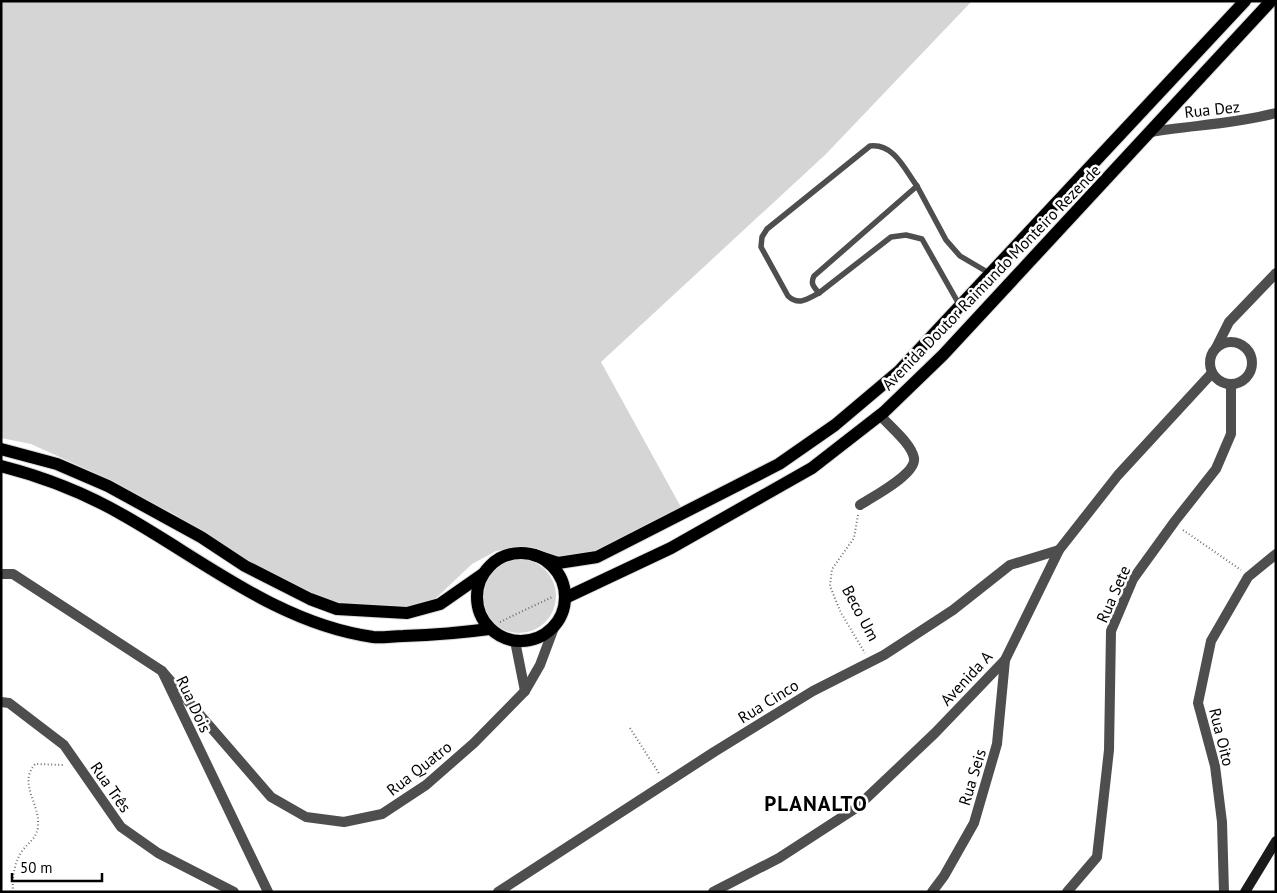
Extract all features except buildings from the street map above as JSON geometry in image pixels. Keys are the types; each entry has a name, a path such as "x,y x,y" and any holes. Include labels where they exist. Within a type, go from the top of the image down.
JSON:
{"main road":[{"name":"Avenida Doutor Raimundo Monteiro Rezende","path":"1,449 57,464 108,486 201,537 245,566 310,599 337,609 407,613 440,604 483,574 492,563 505,556 519,553 534,554 558,563 597,557 779,464 834,425 899,371 1245,1"},
{"name":"Avenida Doutor Raimundo Monteiro Rezende","path":"565,595 670,548 812,468 880,415 943,355 1271,1"},
{"path":"1,466 44,477 122,515 256,595 289,612 319,623 374,637 451,634 488,627"},
{"path":"483,574 478,588 477,602 481,617 488,627 501,637 516,641 530,640 544,635 555,625 562,612 565,595 561,579 554,568 534,554"}],"street":[{"name":"Rua Dez","path":"1151,132 1187,126 1249,120 1276,113"},
{"path":"1216,349 1228,342 1242,345 1251,355 1252,369 1249,375 1238,384 1231,385 1220,381 1212,373 1210,360 1229,322 1276,273"},
{"name":"Avenida A","path":"713,892 779,858 856,808 935,733 1005,660 1059,550 1118,475 1212,373"},
{"name":"Rua Sete","path":"1067,892 1097,857 1109,750 1112,631 1132,579 1216,469 1232,434 1231,385"},
{"path":"860,506 911,471 914,460 910,449 880,415"},
{"name":"Rua Cinco","path":"498,892 666,783 813,691 871,662 953,610 1010,565 1059,550"},
{"name":"Rua Oito","path":"1224,892 1222,822 1214,766 1198,703 1211,641 1249,576 1276,554"},
{"name":"Rua Dois","path":"1,574 13,574 162,671 268,892"},
{"name":"Rua Quatro","path":"162,671 271,798 306,817 344,822 382,814 426,785 474,743 525,691 540,665 555,625"},
{"path":"516,641 525,691"},
{"name":"Rua Seis","path":"932,892 944,876 974,823 997,744 1005,660"},
{"name":"Rua Três","path":"1,702 9,703 64,745 121,827 158,853 234,892"},
{"path":"1245,892 1276,842"}],"lane":[{"path":"960,306 922,239 906,234 891,237 820,293 801,302 794,301 788,296 761,247 762,237 767,229 870,146 880,145 891,151 917,186 946,240 960,256 991,274"},
{"path":"820,293 812,285 814,276 917,186"}],"path":[{"name":"Beco Um","path":"860,506 854,538 832,569 830,586 841,613 871,662"},
{"path":"1173,523 1249,576"},
{"path":"488,627 565,595"},
{"path":"630,728 666,783"},
{"path":"13,892 13,872 22,852 36,837 38,825 27,783 29,772 36,764 77,764"}],"shaded area":[{"path":"1,1 972,1 826,154 601,362 682,509 587,556 568,557 542,554 518,547 496,551 472,564 434,600 409,609 345,607 325,600 247,562 174,514 97,474 31,444 1,438"},
{"path":"519,559 533,562 545,570 553,582 556,596 553,610 545,622 533,630 519,633 505,630 493,622 485,610 482,596 485,582 493,570 505,562"}],"district":[{"name":"PLANALTO","path":"816,804"}]}
